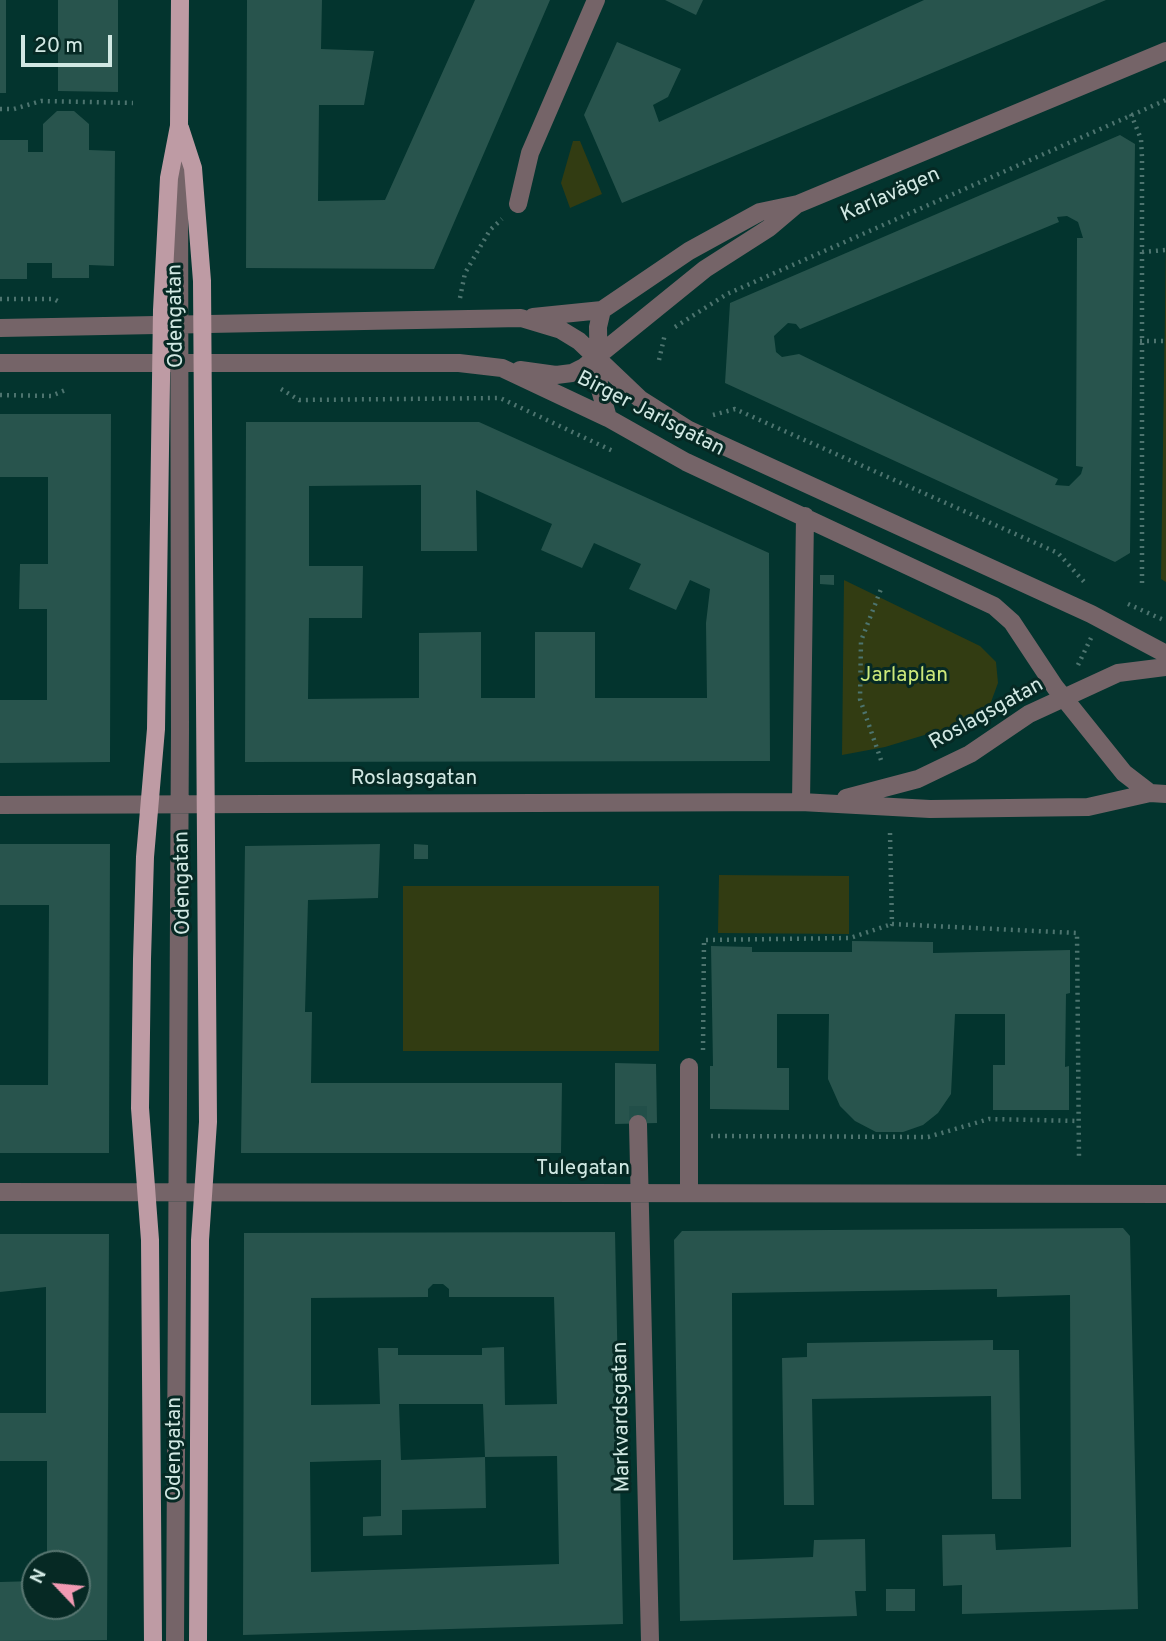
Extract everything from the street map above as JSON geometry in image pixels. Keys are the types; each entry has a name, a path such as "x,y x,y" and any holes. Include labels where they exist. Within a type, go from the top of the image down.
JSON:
{"main road":[{"name":"Odengatan","path":"153,1641 150,1240 140,1108 142,959 145,857 156,729 161,364 171,325 169,177 179,126 180,0"},
{"name":"Odengatan","path":"179,126 193,168 202,281 208,1122 201,1192 198,1641"}],"street":[{"path":"518,204 530,153 596,0"},
{"name":"Karlavägen","path":"522,318 602,310 689,251 760,212 798,204 1166,51"},
{"name":"Karlavägen","path":"502,368 556,375 572,373 705,269 769,228 798,204"},
{"path":"602,310 598,322 597,356 599,386 608,418"},
{"name":"Birger Jarlsgatan","path":"0,328 522,318 561,330 597,356 640,399 689,430 1100,619 1166,654"},
{"name":"Odengatan","path":"171,325 180,363 175,1641"},
{"name":"Birger Jarlsgatan","path":"0,363 459,363 502,368 608,418 687,462 994,606 1013,622 1059,693 1124,773 1158,794"},
{"path":"801,802 805,516"},
{"name":"Roslagsgatan","path":"829,803 918,779 970,754 1059,693 1118,673 1166,667"},
{"name":"Roslagsgatan","path":"0,805 801,802 930,809 1088,807 1158,794"},
{"path":"689,1067 689,1193"},
{"name":"Markvardsgatan","path":"638,1124 650,1641"},
{"name":"Tulegatan","path":"0,1192 1166,1194"}],"path":[{"name":"Karlavägen","path":"659,360 665,334 727,294 1166,100"},
{"path":"0,109 14,109 41,101 133,103"},
{"path":"1131,114 1141,139 1142,587"},
{"path":"460,289 465,273 490,230 518,204"},
{"path":"1142,251 1166,250"},
{"path":"1140,341 1166,341"},
{"path":"0,395 51,396 70,387"},
{"path":"270,388 282,389 299,400 500,398 625,457"},
{"name":"Birger Jarlsgatan","path":"705,417 735,409 1058,553 1086,584 1093,588"},
{"path":"881,589 860,641 860,699 881,760"},
{"path":"1059,693 1074,673 1111,596 1166,621"},
{"path":"890,833 892,925"},
{"path":"689,1067 702,1059 704,940 850,938 892,925 1077,933 1080,1159"},
{"path":"688,1135 928,1137 989,1119 1079,1121"}],"green space":[{"path":"573,141 580,141 602,194 570,208 561,183"},
{"path":"1166,243 1166,582 1161,579"},
{"name":"Jarlaplan","path":"844,580 980,646 996,662 998,683 991,702 974,720 885,747 842,755"},
{"path":"719,875 849,876 849,934 718,933"},
{"path":"403,886 659,886 659,1051 403,1051"}],"building":[{"path":"0,0 6,0 6,93 0,93"},
{"path":"58,0 118,0 118,92 58,91"},
{"path":"247,0 322,0 321,49 374,51 364,105 319,105 318,201 385,200 475,0 550,0 434,269 246,268"},
{"path":"665,0 703,0 696,15"},
{"path":"924,0 1106,0 622,203 584,115 617,42 681,69 668,97 653,105 659,122"},
{"path":"57,111 74,111 89,124 89,150 115,151 114,266 89,265 89,278 52,278 52,263 27,263 27,279 0,279 0,140 28,140 28,152 43,152 43,124"},
{"path":"1120,135 1135,144 1130,553 1115,562 725,383 730,303","holes":["1067,216 1078,222 1083,238 1077,238 1076,466 1083,467 1081,474 1069,486 1055,485 1058,479 799,354 782,357 776,352 774,336 788,323 796,324 800,329 1059,222 1057,217"]},
{"path":"0,414 111,414 110,762 0,763 0,700 47,700 47,609 19,609 20,564 48,564 48,477 0,477"},
{"path":"246,422 479,422 769,553 770,761 245,762","holes":["421,485 421,551 477,551 476,490 552,524 541,550 582,568 594,543 641,564 629,589 676,610 690,580 710,589 706,623 707,698 595,698 595,632 535,632 535,698 481,698 481,632 419,633 419,698 308,699 309,618 362,618 363,566 309,566 309,486"]},
{"path":"820,575 834,575 834,585 820,584"},
{"path":"0,844 110,844 109,1153 0,1153 0,1085 48,1085 49,905 0,905"},
{"path":"380,844 378,898 308,900 305,1012 312,1012 311,1083 562,1083 561,1153 241,1153 245,846"},
{"path":"414,844 428,845 428,859 414,859"},
{"path":"852,941 933,942 933,953 1070,950 1070,993 1066,994 1065,1067 1069,1066 1069,1110 993,1110 993,1065 1005,1065 1005,1014 955,1014 951,1094 938,1113 923,1125 903,1132 876,1132 855,1121 840,1106 828,1079 829,1014 777,1014 777,1068 789,1068 789,1110 710,1109 710,1066 713,1066 711,946 752,947 752,952 852,952"},
{"path":"615,1063 656,1064 657,1123 615,1124"},
{"path":"1123,1228 1130,1236 1138,1609 962,1614 962,1585 943,1586 942,1535 995,1534 996,1550 1071,1547 1070,1295 997,1297 997,1289 732,1293 733,1560 813,1557 814,1540 865,1539 866,1591 855,1591 857,1616 680,1621 674,1240 682,1231"},
{"path":"615,1232 623,1624 243,1635 244,1233","holes":["433,1284 443,1284 449,1289 449,1297 554,1297 557,1404 505,1405 504,1347 482,1348 482,1355 398,1355 398,1348 378,1348 380,1404 311,1405 311,1298 428,1297 428,1289","399,1404 483,1404 485,1457 401,1460","557,1456 559,1564 311,1572 310,1462 381,1460 381,1516 363,1517 363,1536 402,1535 402,1510 486,1508 485,1457"]},
{"path":"0,1234 109,1234 107,1640 0,1641 0,1582 21,1581 21,1620 91,1620 91,1550 47,1550 47,1461 0,1461 0,1413 46,1413 46,1287 0,1292"},
{"path":"993,1340 993,1350 1019,1350 1021,1499 992,1499 991,1396 812,1399 814,1505 784,1505 782,1358 807,1357 807,1343"},
{"path":"886,1589 915,1589 915,1611 886,1611"}],"tunnel":[{"path":"638,1104 638,1124"}]}
